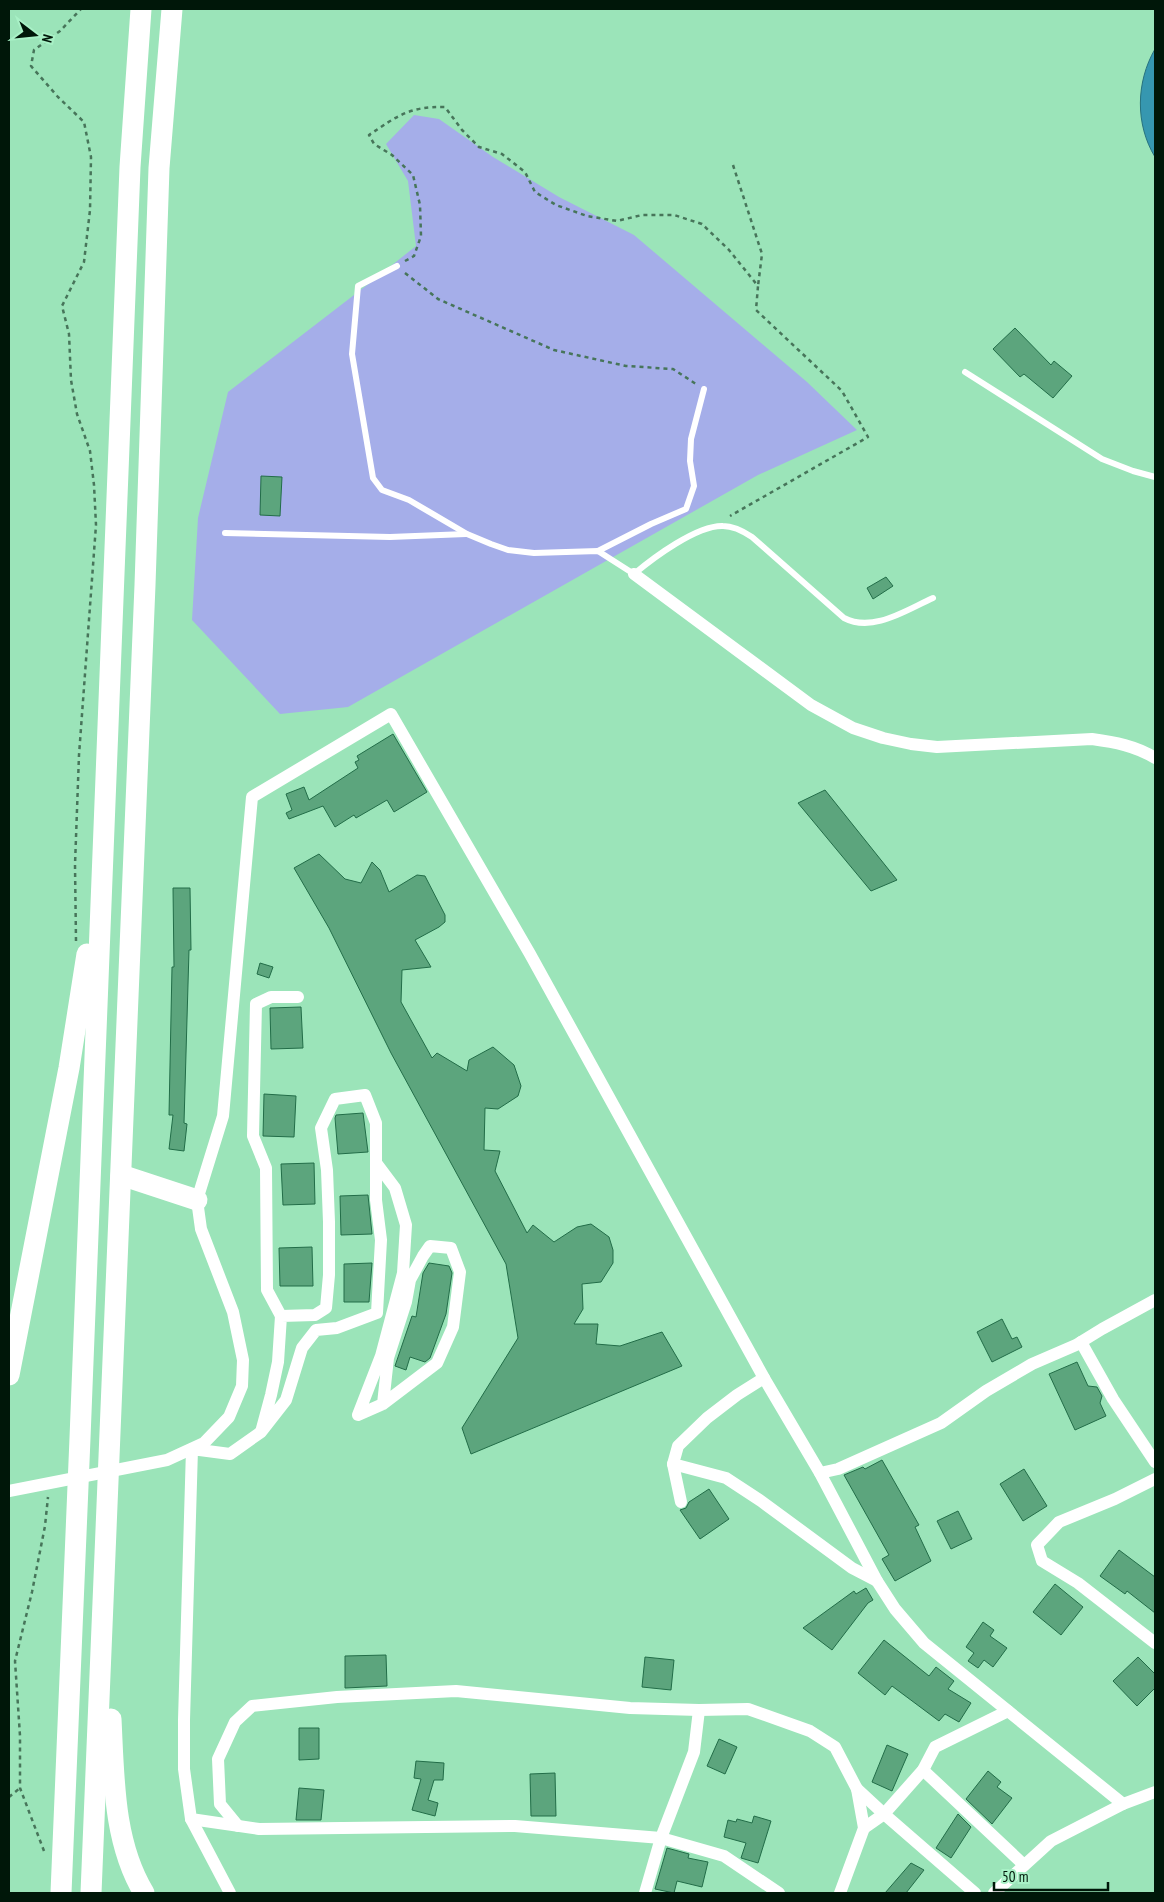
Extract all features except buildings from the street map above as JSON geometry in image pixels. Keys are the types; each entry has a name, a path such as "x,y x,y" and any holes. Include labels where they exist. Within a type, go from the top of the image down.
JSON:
{"highway":[{"path":"61,1893 130,168 141,9"},
{"path":"91,1893 111,1433 159,168 172,9"},
{"path":"9,1372 69,1068 87,964 114,585"},
{"path":"121,1175 196,1200"},
{"path":"107,1513 110,1710 114,1786 122,1840 144,1893"}],"street":[{"path":"634,574 811,705 853,728 883,738 937,747 1092,739 1112,741 1131,746 1155,758"},
{"path":"9,1491 167,1460 204,1443 229,1417 242,1386 243,1360 233,1312 201,1229 196,1200 223,1116 252,797 391,714 530,954 764,1378 820,1473 877,1581 895,1608 924,1643 1123,1804"},
{"path":"261,1432 278,1362 281,1316 267,1290 266,1168 252,1136 256,1004 271,996 298,997"},
{"path":"192,1449 230,1454 261,1432 286,1400 302,1348 316,1330 336,1328 377,1313 380,1240 376,1200 376,1123 365,1095 335,1099 321,1128 327,1170 330,1222 326,1308 315,1315 281,1316"},
{"path":"376,1164 395,1188 406,1225 403,1273 381,1356 358,1415 383,1404 437,1363 453,1327 460,1272 451,1248 430,1246 422,1256 410,1280 406,1302 388,1358 383,1404"},
{"path":"820,1473 838,1469 933,1427 957,1414 986,1391 1032,1364 1081,1342 1155,1300"},
{"path":"1081,1342 1113,1399 1155,1462"},
{"path":"681,1502 673,1464 678,1446 707,1418 737,1395 764,1378"},
{"path":"192,1449 184,1769 191,1819 230,1893"},
{"path":"673,1464 726,1478 761,1501 852,1568 877,1581"},
{"path":"1154,1481 1059,1522 1037,1545 1042,1561 1078,1583 1155,1643"},
{"path":"238,1826 220,1804 218,1759 235,1722 252,1706 337,1697 456,1691 630,1708 748,1709 810,1731 835,1747 857,1789 864,1828 840,1893"},
{"path":"645,1893 661,1838 694,1752 699,1710"},
{"path":"864,1828 884,1814 922,1770 935,1747 1008,1712"},
{"path":"922,1770 1024,1865"},
{"path":"857,1789 975,1893"},
{"path":"994,1893 1051,1841 1123,1804 1155,1792"},
{"path":"191,1819 259,1829 515,1826 661,1838 724,1856 779,1893"}],"lane":[{"path":"397,266 358,286 352,354 373,478 382,490 409,500 467,534 499,547 534,554 598,551 651,524 686,509 694,486 690,461 691,439 704,389"},
{"path":"966,372 1102,459 1155,477"},
{"path":"598,551 634,574 667,550 712,526 734,527 752,537 844,618 851,622 873,624 933,598"},
{"path":"225,533 390,537 467,534"}],"path":[{"path":"76,949 75,865 79,755 96,525 90,451 77,414 71,380 69,334 62,306 84,262 90,210 91,158 84,122 58,98 31,66 34,50 60,31 81,9"},
{"path":"704,389 672,369 626,366 554,350 438,299 397,266 414,256 422,236 420,205 413,175 392,155 374,144 369,135 398,115 427,107 444,107 462,130 479,147 502,154 525,172 535,192 549,200 587,216 609,220 617,221 642,215 674,215 702,224 730,250 758,286"},
{"path":"712,526 868,437 842,391 756,310 762,254 733,165"},
{"path":"45,1853 20,1788 20,1736 15,1661 45,1526 49,1483"},
{"path":"9,1797 20,1788"}],"shaded area":[{"path":"1155,49 1155,157 1144,131 1140,103 1144,75"},
{"path":"414,115 439,119 493,157 559,197 634,235 807,382 857,430 758,475 348,707 280,714 192,620 198,518 228,392 416,246 408,181 386,144"}]}
